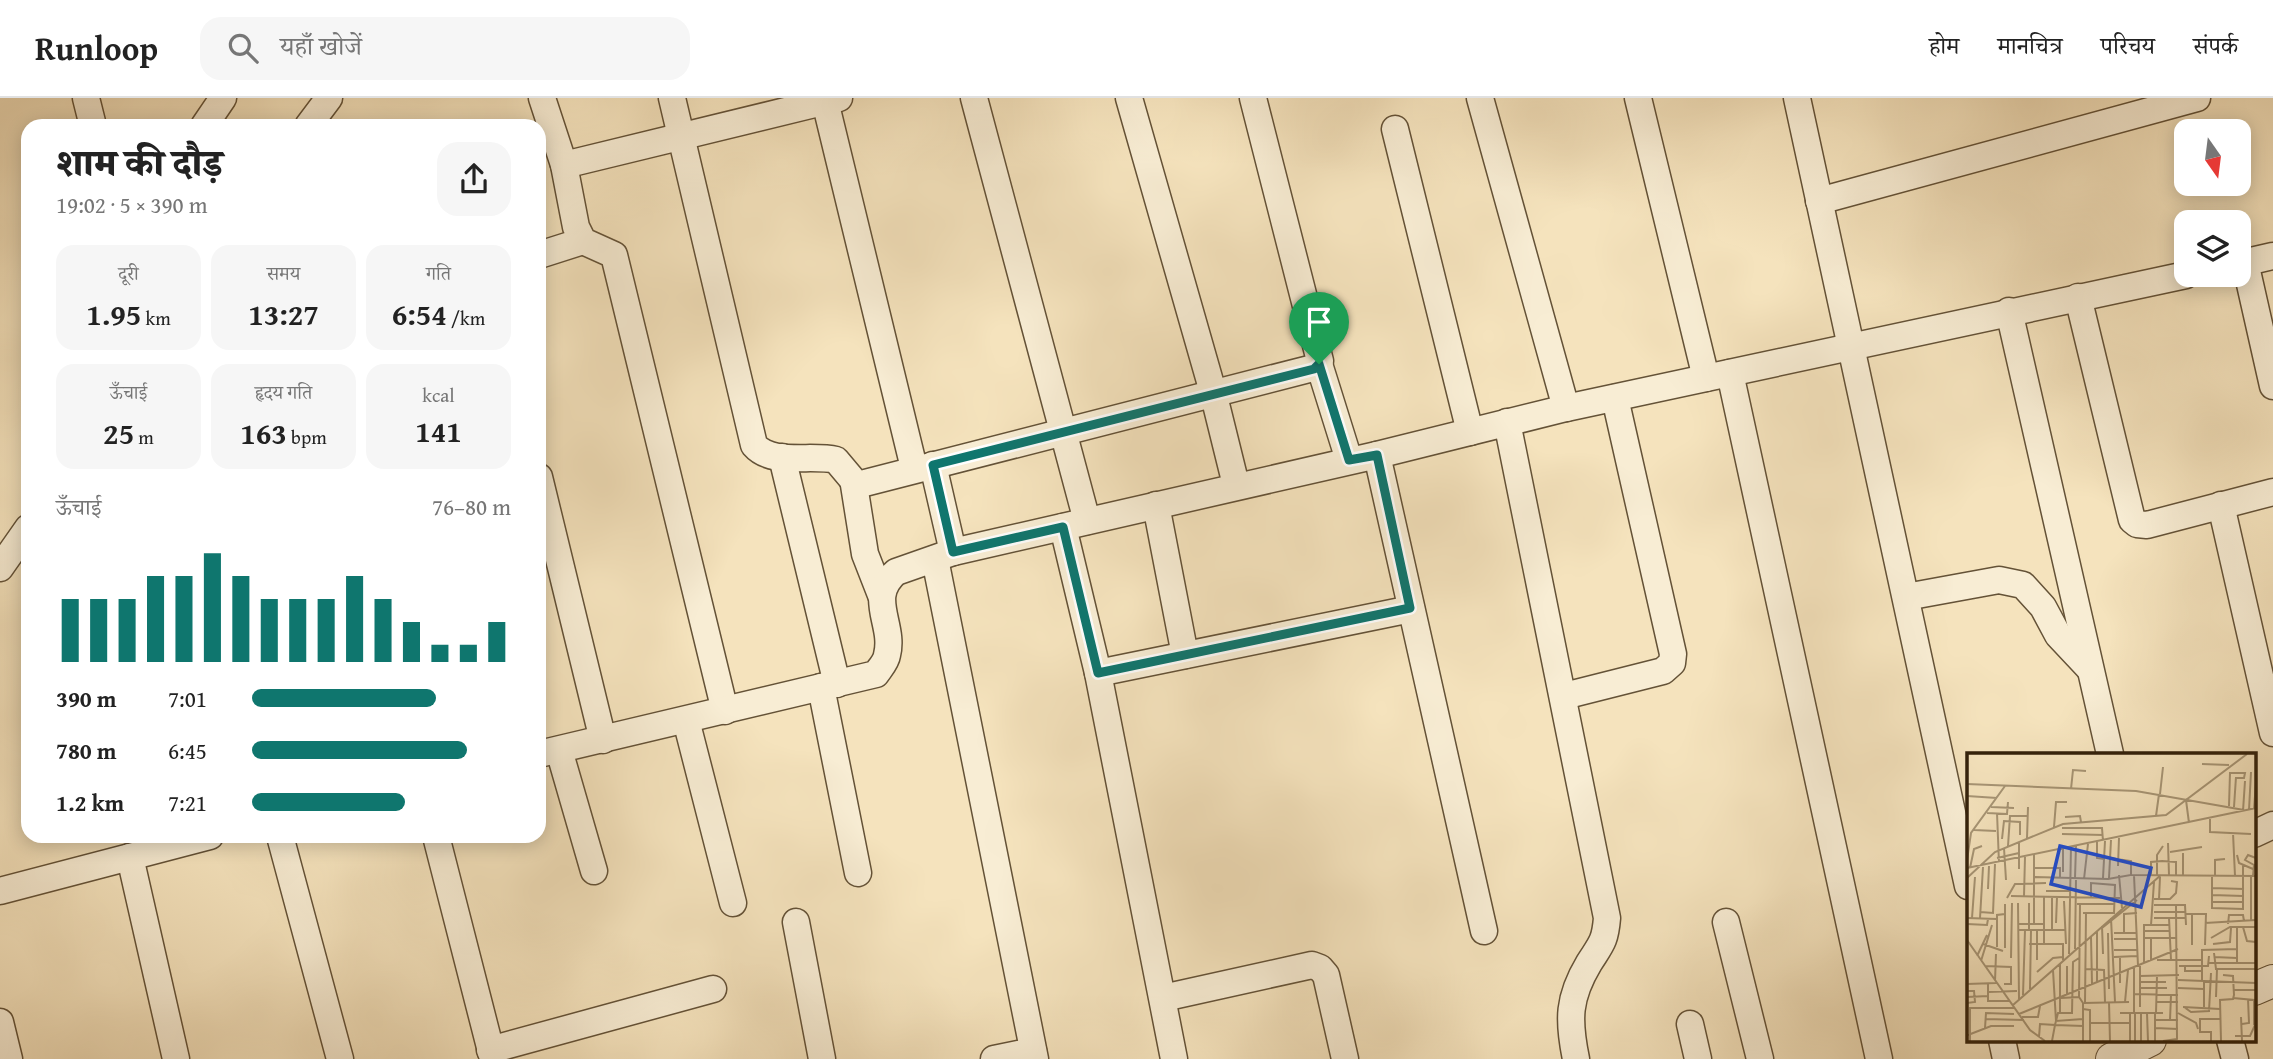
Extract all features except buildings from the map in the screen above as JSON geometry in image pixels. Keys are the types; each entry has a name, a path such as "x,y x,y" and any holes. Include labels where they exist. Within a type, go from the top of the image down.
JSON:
{"street":[{"path":"86,98 91,119"},
{"path":"209,119 223,98"},
{"path":"313,119 329,98"},
{"path":"542,98 564,165 576,227 583,241 614,255 725,710"},
{"path":"594,872 549,752 876,674 886,660 888,638 881,595 865,554 854,485 836,460 782,457 760,452 754,445 672,98"},
{"path":"974,98 1062,434 1098,673 1174,1059"},
{"path":"1129,98 1213,393 1236,485"},
{"path":"1253,98 1319,364 1349,460"},
{"path":"1480,98 1566,408"},
{"path":"1638,98 1718,376 1879,1059"},
{"path":"1797,98 1967,877"},
{"path":"1819,201 2197,98"},
{"path":"564,165 832,99 944,555 1034,1055 994,1059"},
{"path":"1395,129 1469,432"},
{"path":"546,253 583,241"},
{"path":"2251,261 2273,256"},
{"path":"881,595 896,572 944,555 1236,485 1377,455 1566,408 2174,277"},
{"path":"2248,287 2273,386"},
{"path":"2078,297 2132,520 2137,524 2147,525 2273,492"},
{"path":"2009,311 2109,753"},
{"path":"854,485 1314,369 1319,364"},
{"path":"1564,696 1663,671 1672,663 1673,654 1615,398"},
{"path":"1507,422 1607,918 1605,942 1590,961 1572,998 1569,1024 1576,1059"},
{"path":"1377,455 1484,931"},
{"path":"782,457 829,685 858,873"},
{"path":"1156,505 1185,655"},
{"path":"2221,505 2273,733"},
{"path":"546,506 603,740"},
{"path":"0,568 21,538"},
{"path":"1906,597 1999,580 2023,585 2043,607 2058,635 2090,669"},
{"path":"1098,673 1410,608"},
{"path":"686,720 733,903"},
{"path":"2256,833 2273,825"},
{"path":"0,891 183,843"},
{"path":"281,843 340,1059"},
{"path":"438,843 491,1054 713,989"},
{"path":"130,857 176,1059"},
{"path":"796,922 822,1059"},
{"path":"1726,922 1760,1059"},
{"path":"1163,998 1312,965 1320,968 1326,975 1345,1059"},
{"path":"2256,988 2273,981"},
{"path":"0,1022 9,1059"},
{"path":"1690,1024 1698,1059"},
{"path":"2112,1059 2146,1042"},
{"path":"2231,1042 2235,1059"}],"route":[{"path":"1319,364 1349,460 1377,455 1410,608 1098,673 1063,527 953,552 933,465 1314,369 1319,364"}]}
